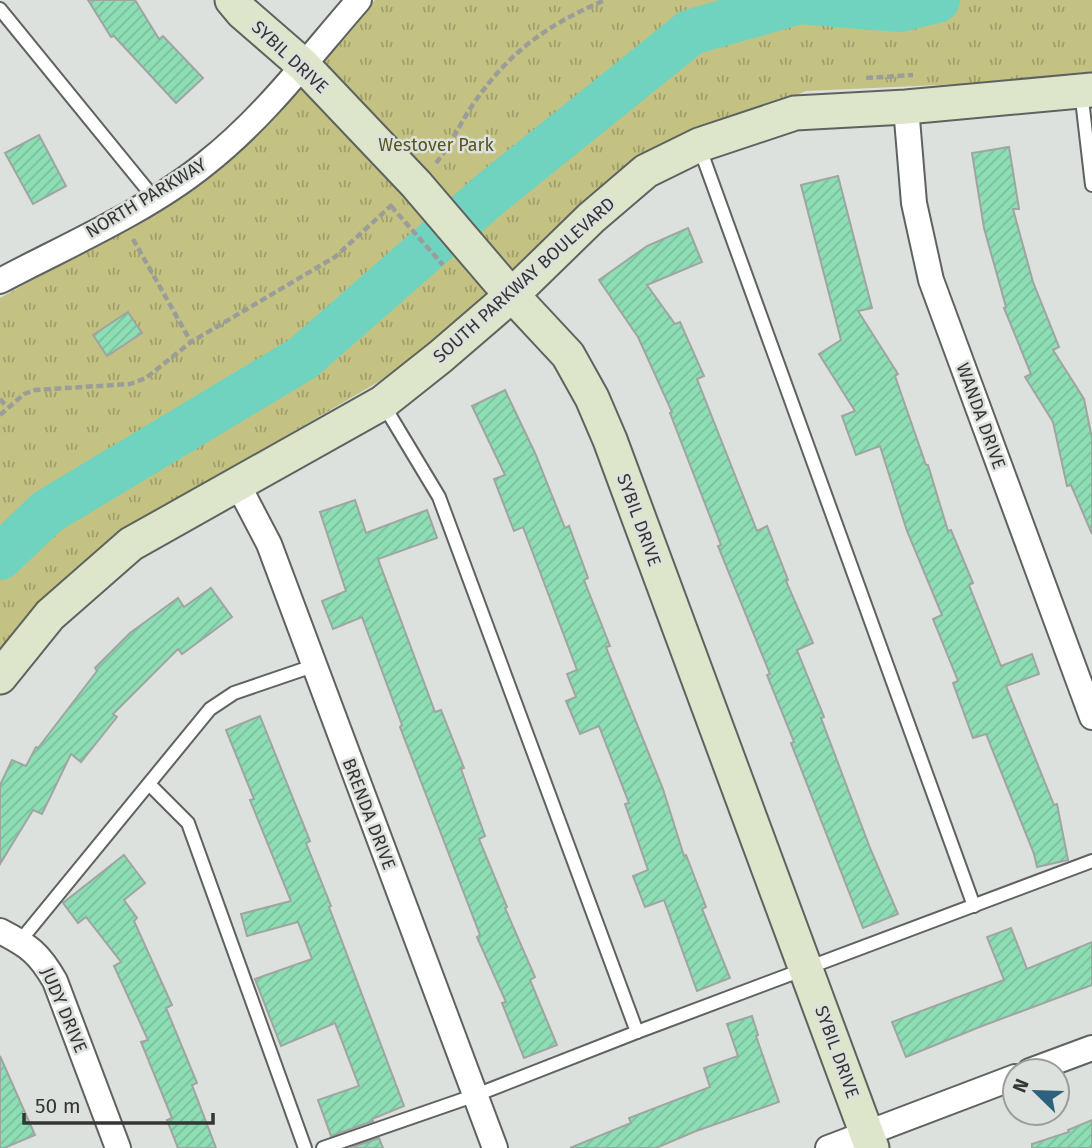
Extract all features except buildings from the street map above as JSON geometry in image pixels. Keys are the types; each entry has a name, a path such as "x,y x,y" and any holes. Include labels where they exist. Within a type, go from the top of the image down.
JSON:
{"street":[{"name":"SYBIL DRIVE","path":"232,0 303,65 418,186 568,355 592,398 610,440 870,1141"},
{"name":"NORTH PARKWAY","path":"0,281 154,198 203,166 248,128 359,0"},
{"name":"SOUTH PARKWAY BOULEVARD","path":"0,677 50,615 131,544 382,403 440,358 504,286 646,171 699,145 795,113 906,107 1086,91"},
{"name":"WANDA DRIVE","path":"906,107 914,203 931,280 1092,717"},
{"name":"BRENDA DRIVE","path":"237,483 269,544 495,1148"},
{"name":"JUDY DRIVE","path":"10,936 41,957 55,981 118,1148"},
{"path":"1068,1057 1092,1048"},
{"path":"828,1148 870,1141 1001,1083"}],"lane":[{"path":"0,9 154,198"},
{"path":"1086,91 1092,185"},
{"path":"699,145 974,906"},
{"path":"382,403 439,496 637,1032"},
{"path":"10,936 149,784 210,709 234,693 313,666"},
{"path":"149,784 188,823 305,1148"},
{"path":"323,1148 476,1095 1092,861"}],"path":[{"path":"0,415 24,394 35,390 130,384 146,378 191,342 335,257 391,206 418,186 504,65 536,36 566,17 605,0"},
{"path":"391,206 452,274"},
{"path":"142,255 191,342"},
{"path":"0,399 8,407"}],"green space":[{"name":"Westover Park","path":"375,0 1092,0 1092,76 806,91 640,159 523,260 431,351 124,531 0,655 0,298 184,197"}],"waterway":[{"path":"0,557 47,512 303,358 489,195 691,32 800,1 900,9 937,0"}]}
